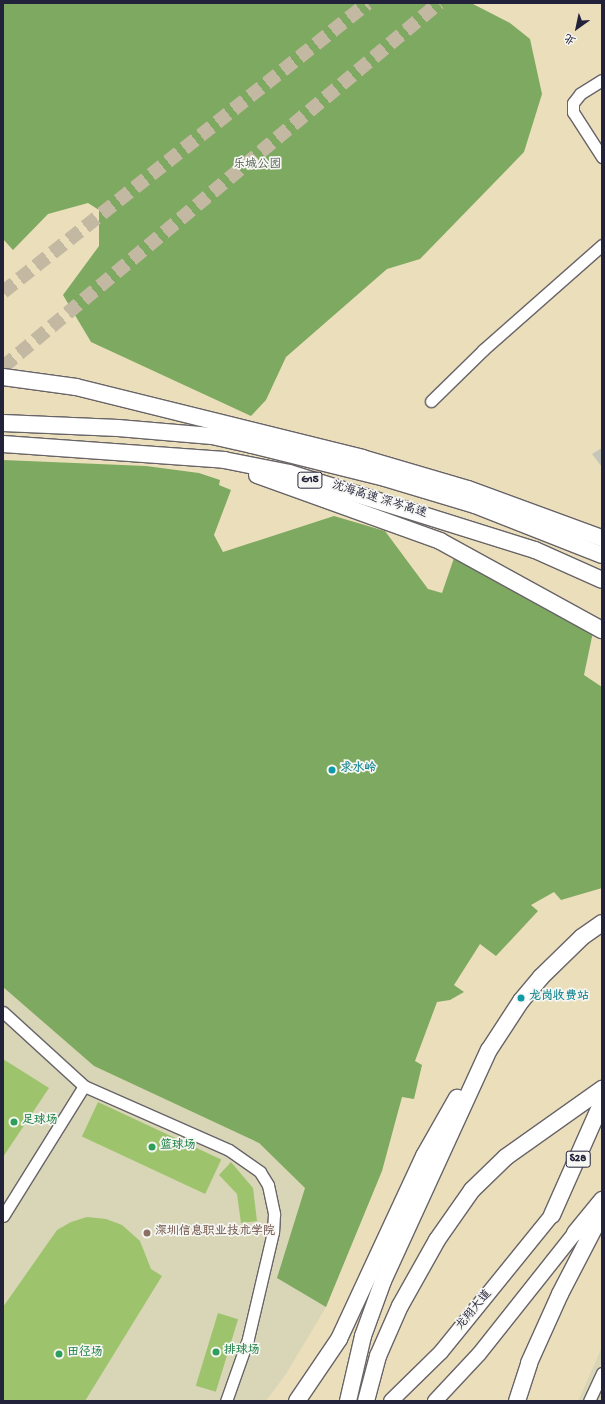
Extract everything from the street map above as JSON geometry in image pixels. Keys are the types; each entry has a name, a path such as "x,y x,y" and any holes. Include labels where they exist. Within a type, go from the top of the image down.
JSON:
{"highway":[{"path":"3,377 76,387 362,458 468,489 602,538"},
{"name":"沈海高速 深岑高速","path":"3,423 212,436 259,446 475,505 602,555"},
{"name":"沈海高速 深岑高速","path":"3,444 224,460 289,474 437,518 534,550 602,580"},
{"path":"224,460 261,477 440,541 602,630"},
{"path":"297,1401 325,1363 342,1332 436,1131 521,1001 541,977 582,937 602,923"},
{"path":"348,1401 372,1310 409,1222 489,1050"},
{"path":"366,1401 378,1356 388,1330 437,1240 472,1190 493,1167 602,1090"},
{"name":"S28","path":"552,1215 602,1102"},
{"path":"517,1401 529,1363 582,1236 602,1200"},
{"path":"582,1236 602,1213"},
{"path":"582,1236 602,1224"}],"main road":[{"name":"龙翔大道","path":"391,1401 446,1346 552,1215"},
{"path":"435,1401 479,1354 582,1236"}],"street":[{"path":"602,80 580,94 574,103 573,112 602,156"},
{"path":"430,401 483,350 602,245"},
{"path":"3,1012 84,1086 229,1150 260,1172 268,1185 274,1214 273,1232 248,1339 226,1401"},
{"path":"3,1216 84,1086"},
{"path":"589,1401 602,1373"}],"shaded area":[{"path":"602,448 602,467 592,454"},
{"name":"深圳信息职业技术学院","path":"3,987 94,1066 259,1143 305,1188 278,1278 326,1307 286,1374 266,1401 3,1401"},
{"path":"602,1347 602,1401 578,1401"}],"green space":[{"name":"乐城公园","path":"3,3 471,3 510,23 530,39 542,94 524,152 420,259 387,269 286,357 266,400 251,416 91,342 63,295 99,246 99,210 88,203 48,214 13,250 3,239"},
{"path":"3,460 146,466 199,473 220,480 219,485 231,490 214,535 223,552 334,516 385,531 428,589 442,593 454,558 593,632 584,675 602,687 602,888 561,900 554,892 531,905 538,911 496,956 480,944 454,985 464,992 450,1000 437,1002 415,1061 422,1065 414,1099 402,1097 382,1171 326,1307 277,1278 305,1188 259,1143 94,1066 3,987"},
{"name":"足球场","path":"3,1059 49,1088 3,1157"},
{"name":"篮球场","path":"98,1102 221,1159 205,1194 82,1136"},
{"path":"231,1162 253,1188 257,1221 241,1223 237,1194 219,1175"},
{"name":"田径场","path":"87,1217 106,1219 122,1225 140,1241 151,1269 162,1276 85,1401 3,1401 3,1307 57,1230 71,1222"},
{"name":"排球场","path":"218,1313 238,1319 216,1392 196,1386"}],"tunnel":[{"path":"3,292 367,3"},
{"path":"3,367 439,3"}],"place":[{"name":"求水岭","path":"332,770"},
{"name":"龙岗收费站","path":"521,998"},
{"name":"足球场","path":"14,1122"},
{"name":"篮球场","path":"152,1147"},
{"name":"深圳信息职业技术学院","path":"147,1233"},
{"name":"排球场","path":"216,1352"},
{"name":"田径场","path":"59,1354"}]}
